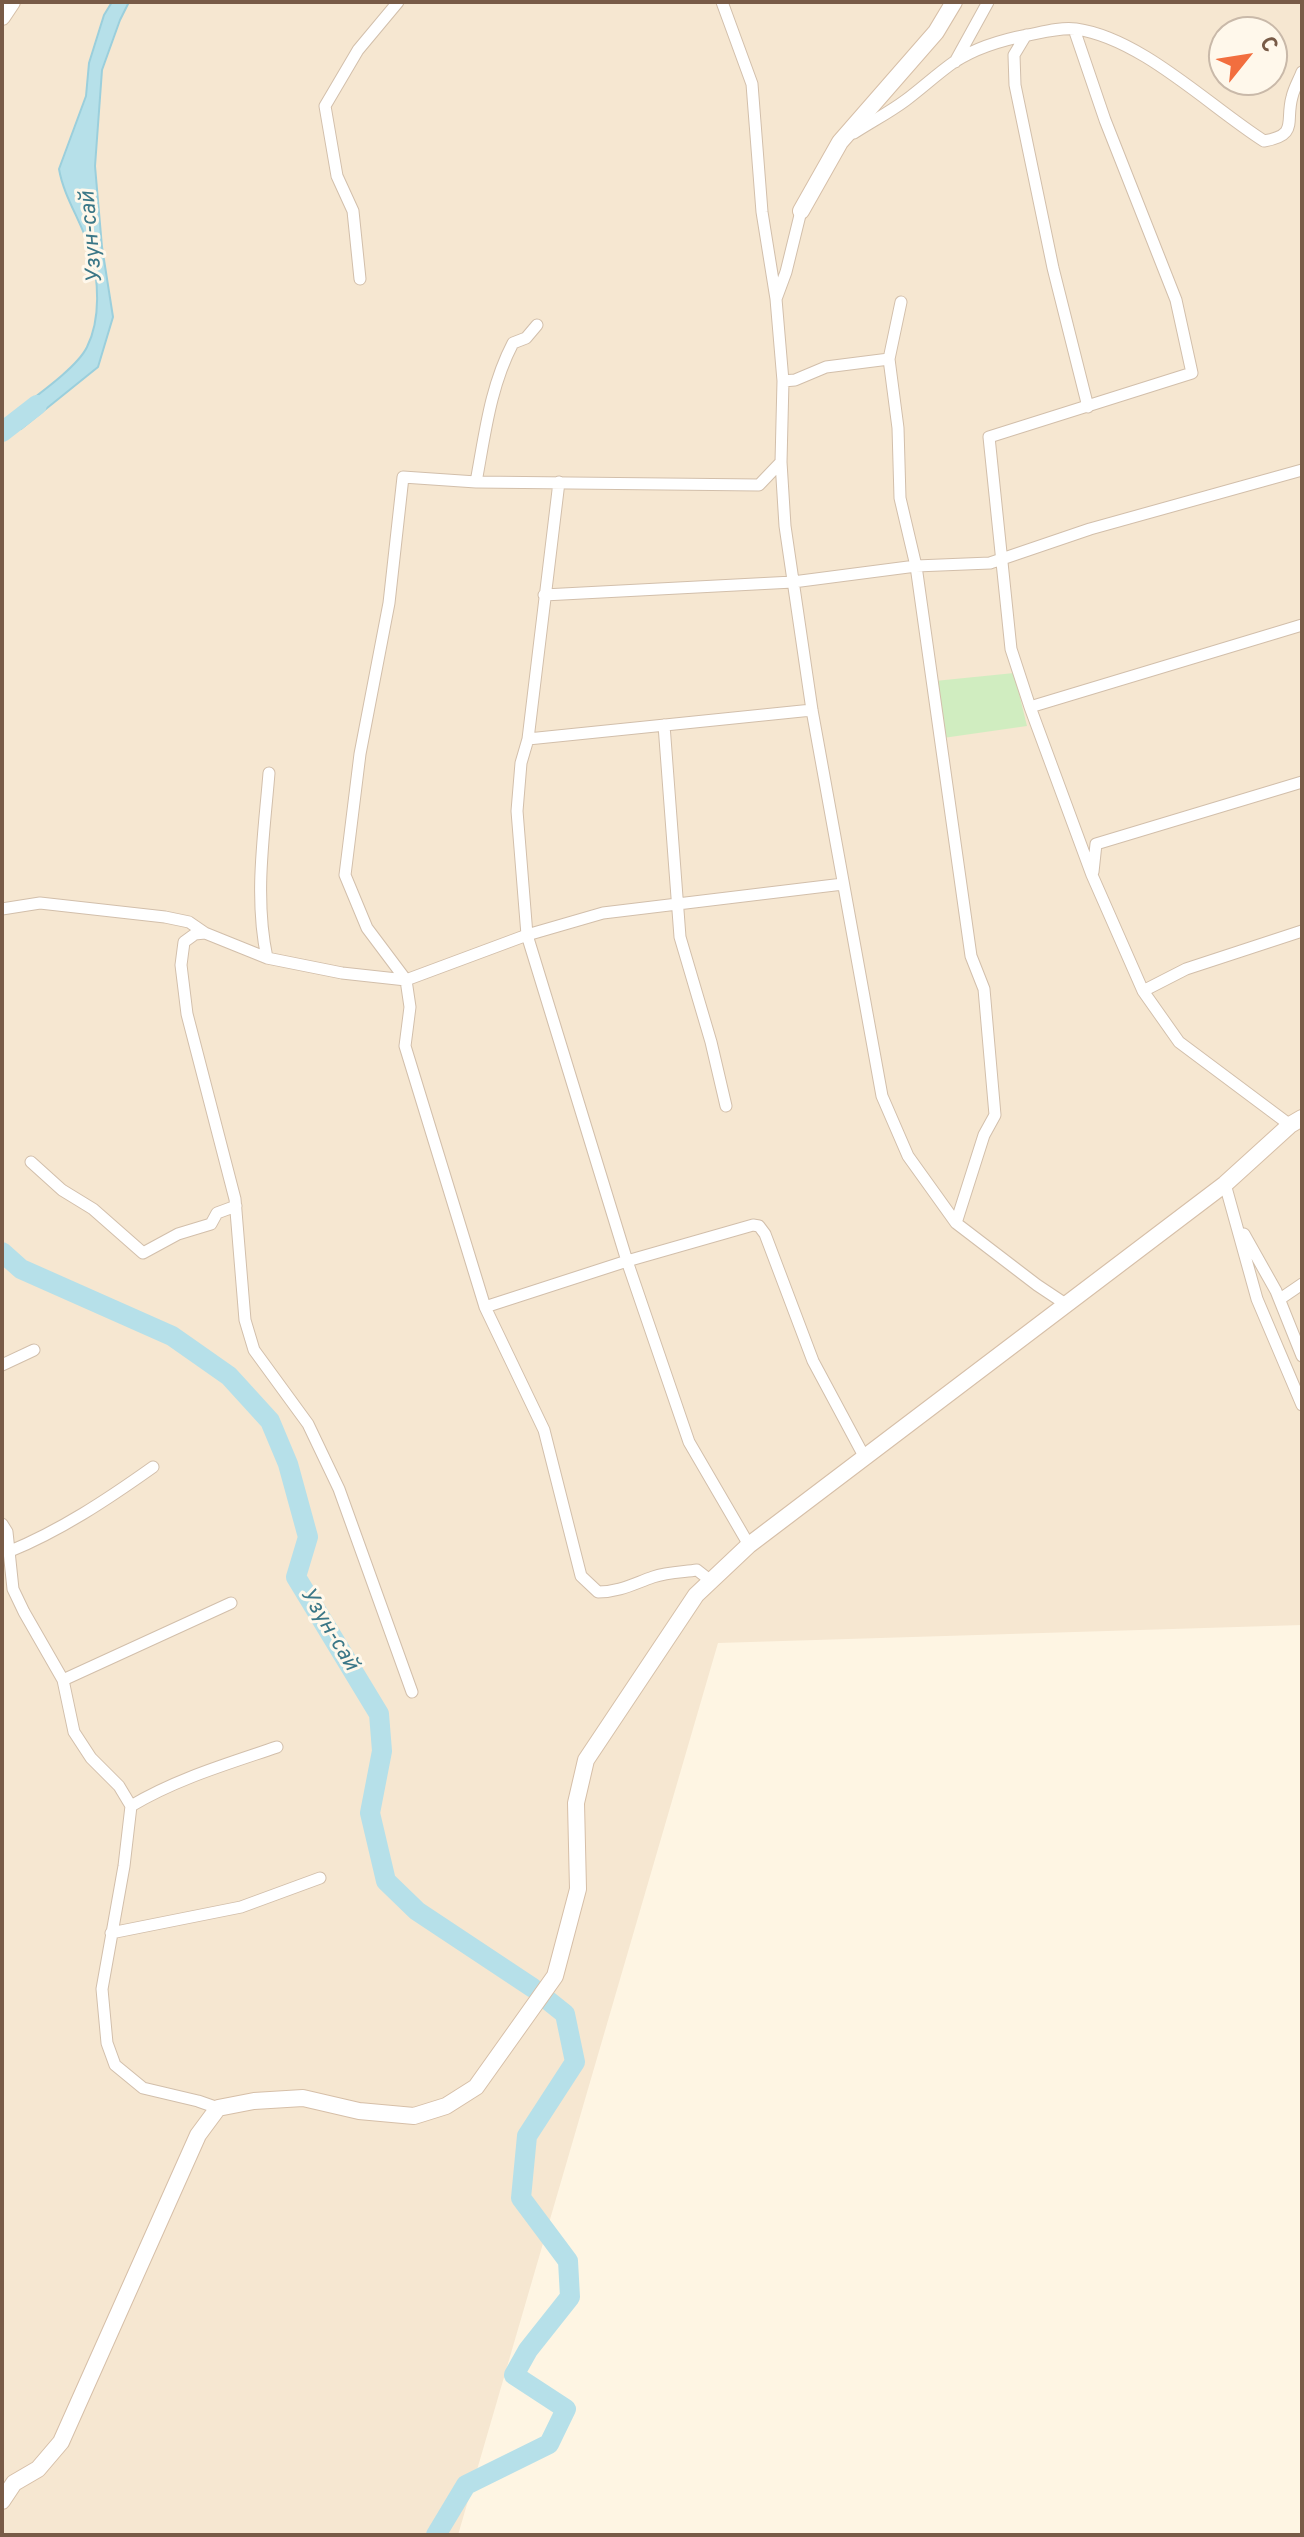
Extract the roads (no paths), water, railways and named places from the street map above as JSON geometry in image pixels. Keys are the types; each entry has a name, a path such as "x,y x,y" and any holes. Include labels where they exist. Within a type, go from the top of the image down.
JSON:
{"street":[{"path":"2,17 12,2"},
{"path":"360,279 353,211 337,176 325,106 358,50 398,2"},
{"path":"722,2 752,84 762,212 776,299 783,381 781,462 785,526 812,710 882,1096 908,1156 956,1223 1067,1305"},
{"path":"776,299 801,211 840,142 936,32 954,2"},
{"path":"954,62 988,2"},
{"path":"840,142 904,102 954,62 1010,37 1074,29 1105,37 1159,65 1232,121 1264,141 1280,138 1290,127 1291,98 1302,72"},
{"path":"2,1524 7,1532 13,1589 63,1680 74,1732 91,1758 119,1786 131,1806 124,1866 102,1989 107,2043 115,2065 143,2088 218,2108 254,2101 303,2098 359,2111 414,2116 446,2106 476,2087 555,1976 578,1889 576,1803 586,1760 696,1595 749,1545 1225,1184 1296,1122 1179,1042 1143,991 1092,875 1011,649 989,437 1192,373 1176,300 1105,120 1074,29"},
{"path":"1026,35 1014,55 1015,85 1053,268 1088,407"},
{"path":"901,302 889,359 898,428 900,498 916,566 971,956 984,989 995,1115 984,1135 956,1223"},
{"path":"476,482 490,400 500,367 513,343 526,338 537,325"},
{"path":"783,381 795,380 826,367 889,359"},
{"path":"711,1581 697,1570 656,1576 619,1592 598,1592 581,1576 544,1430 485,1307 405,1046 410,1007 406,980 367,928 345,875 360,754 389,603 403,477 476,482 759,485 781,462"},
{"path":"544,595 793,582 916,566 990,563 1090,529 1302,470"},
{"path":"559,482 517,811 527,935 627,1261 689,1442 749,1545"},
{"path":"1030,707 1068,693 1302,625"},
{"path":"528,739 812,710"},
{"path":"664,725 680,937 726,1106"},
{"path":"267,958 260,925 269,773"},
{"path":"1092,875 1096,844 1302,782"},
{"path":"2,909 40,903 165,917 189,922 205,933 267,958 342,973 406,980 527,935 603,913 843,884"},
{"path":"1143,991 1186,969 1302,931"},
{"path":"205,933 195,934 184,942 181,965 187,1014 236,1206 245,1320 254,1350 308,1424 339,1489 412,1692"},
{"path":"31,1162 62,1190 93,1209 143,1253 178,1234 211,1224 217,1213 236,1206"},
{"path":"1225,1184 1257,1299 1302,1405"},
{"path":"1236,1219 1280,1299 1302,1356"},
{"path":"485,1307 627,1261 753,1225 759,1226 765,1234 813,1361 865,1458"},
{"path":"1280,1299 1302,1284"},
{"path":"2,1365 34,1350"},
{"path":"8,1552 31,1543 112,1496 153,1467"},
{"path":"63,1680 231,1603"},
{"path":"131,1806 154,1792 277,1747"},
{"path":"111,1933 241,1907 320,1878"},
{"path":"2,2501 14,2483 38,2469 61,2442 198,2135 218,2108"}],"water":[{"path":"112,2 129,2 102,70 95,166 102,247 113,317 98,367 21,429 14,413 74,364 87,347 95,324 97,286 93,261 59,169 86,96 89,63 104,15"}],"waterway":[{"name":"Узун-сай","path":"2,432 37,405"},
{"name":"Узун-сай","path":"2,1252 21,1269 172,1336 229,1376 270,1421 288,1464 308,1537 296,1577 379,1714 382,1751 370,1813 386,1881 417,1911 533,1988"},
{"name":"Узун-сай","path":"436,2535 466,2485 549,2444 566,2409 514,2375 528,2350 570,2297 568,2261 521,2198 527,2136 575,2062 565,2014 545,1998"}]}
